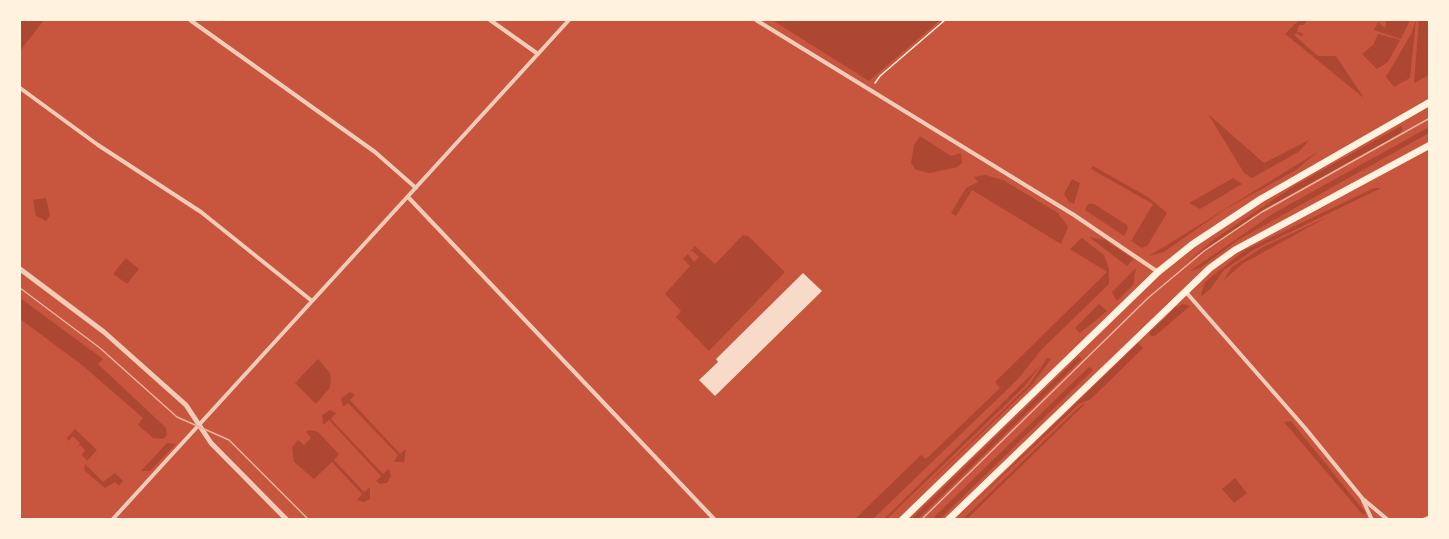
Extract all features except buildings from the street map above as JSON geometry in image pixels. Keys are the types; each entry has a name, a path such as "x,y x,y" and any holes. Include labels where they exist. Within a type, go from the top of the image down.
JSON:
{"main road":[{"path":"902,519 1158,272 1193,244 1261,199 1430,102"},
{"path":"948,519 1185,290 1235,249 1430,145"}],"street":[{"path":"190,20 375,152 416,188"},
{"path":"490,20 538,54"},
{"path":"112,519 569,20"},
{"path":"756,20 871,89 916,120 1074,214 1158,272"},
{"path":"20,88 98,145 201,212 312,301"},
{"path":"408,197 715,519"},
{"path":"20,269 105,332 186,405 211,443 287,519"},
{"path":"1185,290 1362,498 1388,519"},
{"path":"1362,498 1372,519"},
{"path":"1423,519 1430,517"}],"path":[{"path":"871,89 880,76 945,20"}],"shaded area":[{"path":"20,20 44,20 20,51"},
{"path":"772,20 940,20 869,81"},
{"path":"1299,20 1307,20 1304,25 1299,25 1297,32 1302,33 1303,37 1296,33 1294,35 1318,56 1336,56 1364,98 1285,34"},
{"path":"1386,20 1410,20 1401,39 1374,30 1378,22 1385,28"},
{"path":"1416,20 1410,78 1394,87 1386,77 1411,34"},
{"path":"1419,20 1429,20 1429,75 1414,83"},
{"path":"1378,34 1400,40 1388,62 1377,69 1362,54 1373,45"},
{"path":"1208,114 1264,163 1309,140 1300,151 1252,178 1244,173"},
{"path":"1401,126 1403,130 1397,135 1259,212 1186,263 1213,240 1294,186"},
{"path":"1429,127 1429,133 1238,240 1200,268 1190,271 1274,213"},
{"path":"920,136 951,156 961,153 962,163 957,167 930,173 916,170 911,163 914,145"},
{"path":"1319,151 1296,170 1224,210 1164,252 1149,256"},
{"path":"1093,166 1148,197 1167,213 1148,245 1142,248 1131,241 1153,204 1091,169"},
{"path":"985,175 1003,180 1058,213 1068,227 1061,244 972,190 956,216 951,213 966,188 978,182 974,177"},
{"path":"1233,178 1242,184 1200,209 1189,203"},
{"path":"1072,179 1080,183 1074,204 1069,202 1064,194"},
{"path":"1374,188 1381,188 1255,249 1224,270 1202,296 1205,282 1245,250"},
{"path":"46,198 50,215 46,221 36,216 33,200"},
{"path":"1088,204 1094,204 1127,225 1128,229 1124,236 1085,210"},
{"path":"1327,217 1242,264 1223,281 1232,267 1263,247"},
{"path":"743,235 748,236 785,272 709,351 676,317 681,311 665,294 690,266 683,259 688,254 694,262 699,257 693,251 690,252 695,246 715,264"},
{"path":"1089,237 1105,240 1133,259 1127,266"},
{"path":"1082,238 1104,255 1109,269 1109,284 1042,349 1018,379 873,519 855,519 921,455 926,459 1000,388 995,382 1107,272 1070,249"},
{"path":"126,258 139,269 127,284 113,274"},
{"path":"1136,268 1133,285 1117,301 1112,292"},
{"path":"20,298 103,359 98,364 166,428 167,435 163,439 153,438 138,425 143,418 82,365 20,319"},
{"path":"1099,304 1107,311 1080,333 1075,328"},
{"path":"1183,304 1190,306 1155,336 1151,336 1149,333 1175,308"},
{"path":"1138,343 1143,348 1091,399 1079,404 957,519"},
{"path":"1079,356 1082,359 918,519 911,519"},
{"path":"1047,358 1051,359 1032,385 891,519 1029,385"},
{"path":"318,359 330,373 331,382 329,389 316,404 295,383"},
{"path":"1040,366 1025,386 887,519 884,519"},
{"path":"1089,367 1093,370 940,519 932,519"},
{"path":"350,392 355,395 350,400 400,454 406,449 404,462 394,462 398,455 348,403 343,407 341,398"},
{"path":"1086,403 967,519 963,519 1080,406"},
{"path":"330,410 336,413 331,419 383,474 389,469 391,476 387,483 380,484 376,481 381,476 329,420 323,425 322,415"},
{"path":"1291,421 1366,513 1363,515 1284,422"},
{"path":"75,429 97,450 87,461 82,455 85,450 80,445 76,448 80,443 73,436 68,441 67,438"},
{"path":"309,430 318,432 339,454 334,460 364,492 370,487 370,499 364,502 357,500 362,494 332,462 314,479 294,462 292,447 298,440 304,445 311,438 306,432"},
{"path":"167,443 176,444 150,471 141,471"},
{"path":"85,464 103,482 115,473 123,481 119,486 115,482 105,488 84,470"},
{"path":"1235,478 1247,493 1234,503 1222,489"}],"tram line":[{"path":"921,520 1148,298 1204,251 1262,212 1430,118"},
{"path":"20,288 100,348 177,417 229,440 309,520"}]}
